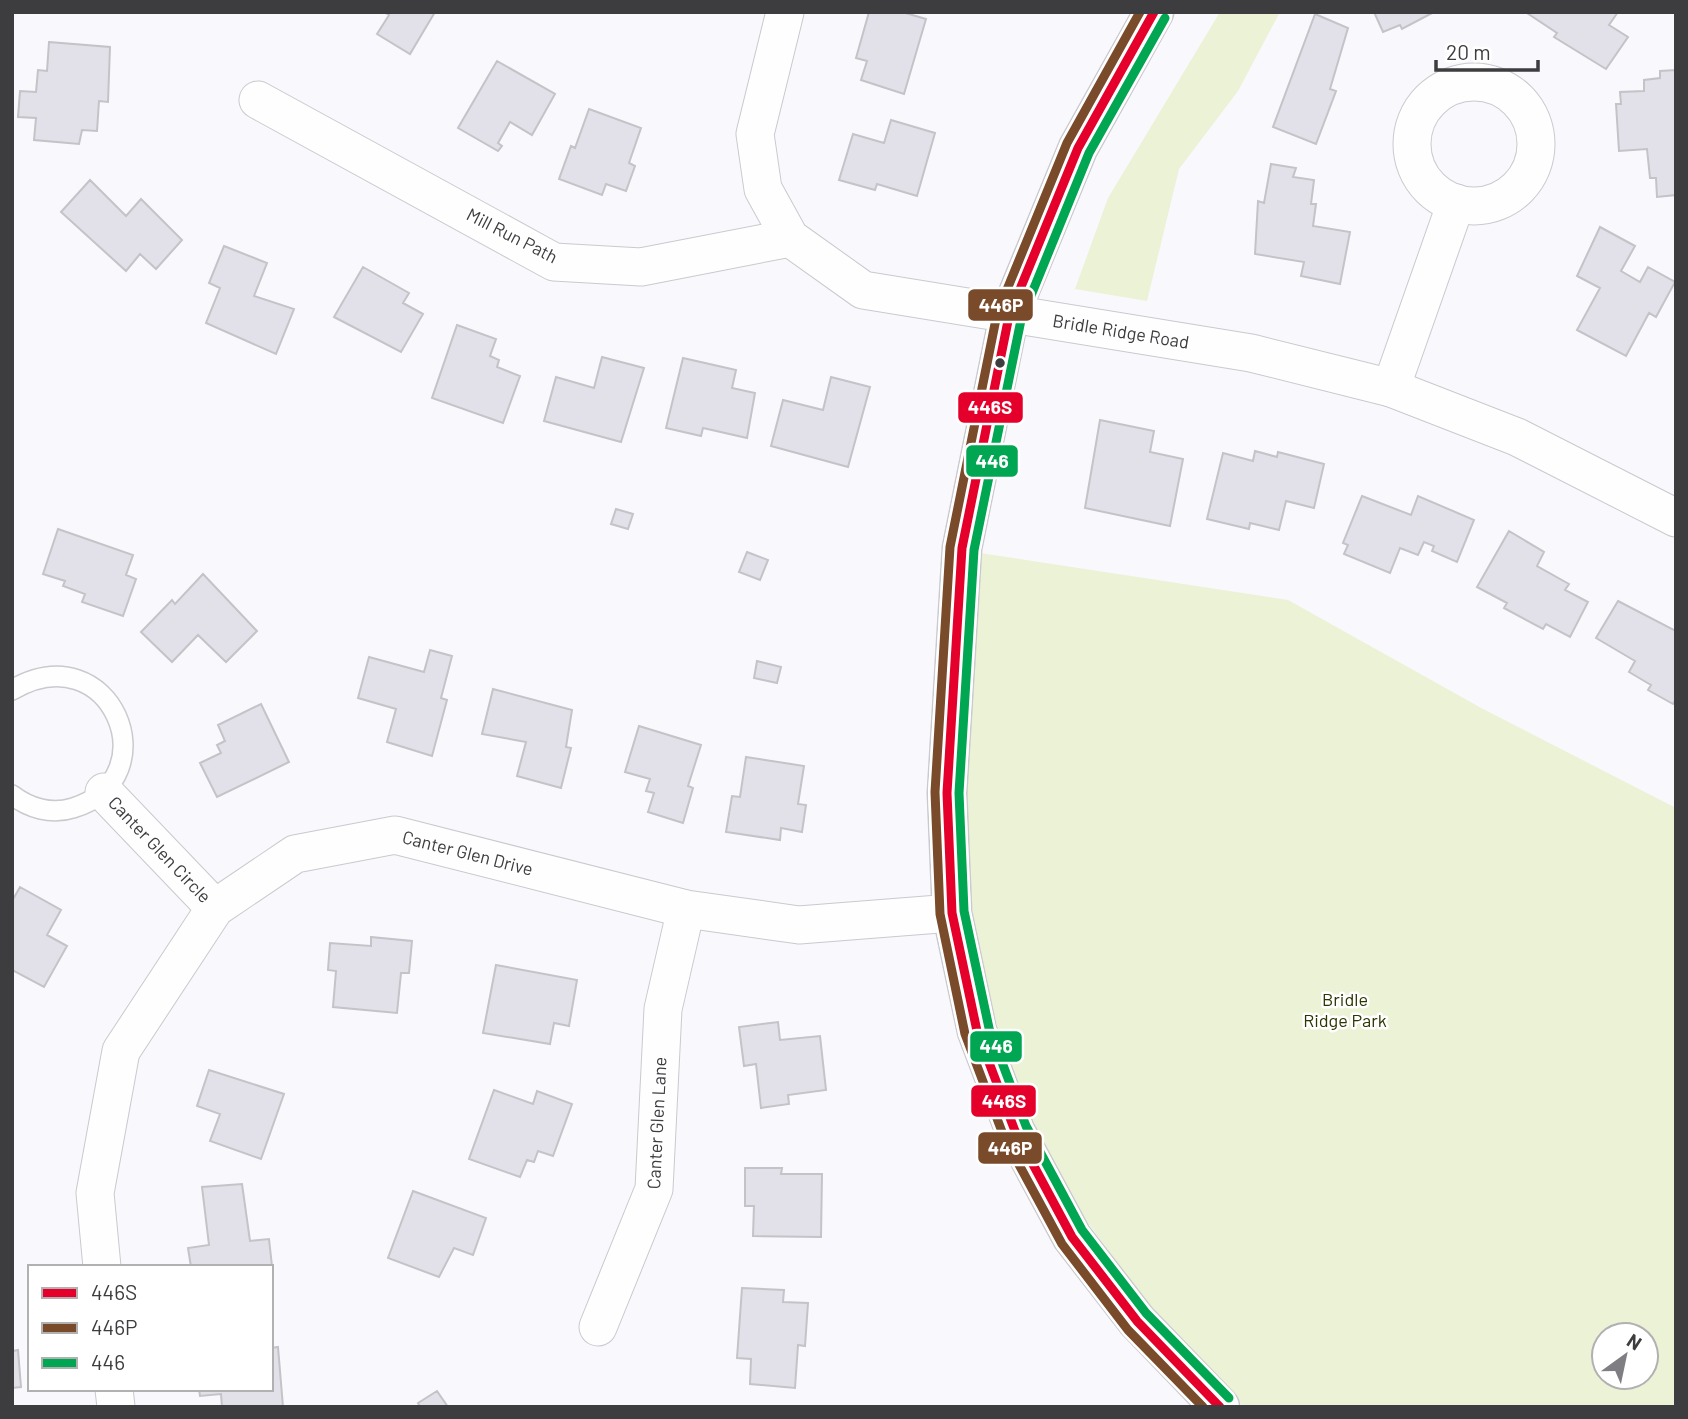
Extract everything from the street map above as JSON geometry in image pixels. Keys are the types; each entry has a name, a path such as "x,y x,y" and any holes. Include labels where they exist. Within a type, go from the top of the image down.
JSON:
{"street":[{"name":"Bridle Ridge Road","path":"785,12 755,134 763,190 790,237 863,290 1009,316 1251,353 1391,388 1517,437 1676,518"},
{"path":"1154,12 1078,148 1009,316 962,548 947,793 953,913 977,1031 1015,1131 1066,1226 1137,1321 1220,1407"},
{"name":"Mill Run Path","path":"258,100 554,262 641,267 790,237"},
{"path":"1391,388 1456,203"},
{"name":"Canter Glen Circle","path":"104,792 215,908"},
{"name":"Canter Glen Drive","path":"102,1265 95,1194 121,1051 215,908 295,855 395,835 686,909 799,925 953,913"},
{"name":"Canter Glen Lane","path":"598,1327 654,1189 663,1009 686,909"}],"lane":[{"path":"12,690 31,679 54,675 77,679 97,689 113,707 122,728 123,751 117,773 104,792 86,804 65,811 43,810 12,795"}],"green space":[{"path":"1220,12 1280,12 1238,91 1179,169 1147,301 1075,289 1108,198"},
{"name":"Bridle Ridge Park","path":"980,553 1288,600 1483,709 1676,808 1676,1407 1244,1407 1146,1303 1068,1195 1027,1117 1002,1045 979,955 965,857 966,753"}],"building":[{"path":"384,12 435,12 410,54 377,34 389,15"},
{"path":"869,12 902,12 926,19 904,94 861,80 867,61 856,58"},
{"path":"1374,12 1434,12 1402,29 1400,25 1383,32"},
{"path":"1618,12 1609,25 1628,37 1606,69 1554,37 1557,33 1527,13"},
{"path":"1315,14 1348,28 1330,89 1336,91 1316,144 1273,127"},
{"path":"49,42 110,47 108,102 99,101 97,131 82,130 79,144 34,140 36,118 18,117 20,91 36,92 38,70 47,71"},
{"path":"497,61 555,94 532,135 510,122 498,143 502,146 498,151 458,128"},
{"path":"1676,70 1676,195 1657,197 1656,178 1650,178 1647,149 1619,151 1616,104 1621,104 1620,92 1644,91 1644,80 1660,78 1660,71"},
{"path":"589,109 641,128 629,163 635,166 626,191 606,184 602,195 559,179 571,146 575,148"},
{"path":"891,120 935,133 917,196 877,184 875,190 839,180 853,134 884,143"},
{"path":"1271,164 1296,168 1293,177 1314,180 1311,204 1316,204 1313,226 1350,232 1340,284 1301,276 1304,262 1255,254 1258,201 1264,203"},
{"path":"90,180 126,216 141,199 182,240 156,269 140,254 126,271 61,212"},
{"path":"1600,227 1635,246 1621,271 1640,282 1648,267 1675,282 1656,317 1649,313 1626,356 1577,330 1600,288 1577,276"},
{"path":"224,246 267,263 254,296 294,309 276,354 206,323 220,288 209,283"},
{"path":"363,267 409,293 403,303 423,314 401,352 334,317"},
{"path":"457,325 496,339 490,356 499,360 497,367 520,376 503,423 432,398"},
{"path":"602,357 644,368 621,442 544,421 556,377 594,388"},
{"path":"683,358 736,370 732,388 755,393 747,438 703,428 701,436 666,428"},
{"path":"831,377 870,387 848,467 771,446 783,400 823,410"},
{"path":"1100,420 1154,431 1150,452 1183,459 1170,526 1085,508"},
{"path":"1255,451 1277,457 1278,452 1324,464 1314,508 1286,501 1279,530 1250,523 1249,529 1207,519 1223,453 1253,461"},
{"path":"1362,496 1411,515 1418,496 1474,520 1457,562 1432,551 1434,546 1424,542 1418,555 1400,548 1390,573 1344,554 1348,545 1343,543"},
{"path":"616,509 633,514 628,529 611,524"},
{"path":"58,529 133,555 126,575 136,579 123,616 82,602 85,594 63,586 65,581 43,574"},
{"path":"1509,531 1544,552 1537,566 1569,584 1565,590 1588,602 1570,637 1546,624 1543,629 1504,608 1507,603 1477,587"},
{"path":"747,552 768,560 760,580 739,572"},
{"path":"203,574 257,631 226,662 198,635 172,662 141,632 172,600 175,604"},
{"path":"1618,601 1676,631 1676,699 1673,704 1648,690 1651,685 1629,672 1635,661 1596,638"},
{"path":"430,650 452,656 441,698 447,700 432,756 387,742 396,709 358,698 369,657 424,672"},
{"path":"757,661 781,667 777,683 754,678"},
{"path":"493,689 572,710 566,747 571,748 561,788 517,776 526,742 482,734"},
{"path":"261,704 289,762 217,797 200,763 221,753 217,745 225,741 218,725"},
{"path":"639,726 701,745 688,786 693,788 683,823 648,812 654,793 646,791 650,779 625,772"},
{"path":"746,757 804,766 798,804 806,805 802,832 781,828 780,840 726,832 732,796 740,797"},
{"path":"20,887 61,910 47,935 67,946 44,987 12,970 12,901"},
{"path":"371,937 412,941 409,973 401,973 397,1013 333,1007 336,971 328,970 330,943 371,946"},
{"path":"496,965 577,980 569,1026 554,1023 550,1044 483,1033"},
{"path":"778,1022 780,1040 820,1036 826,1090 788,1095 789,1104 761,1108 756,1064 744,1066 739,1027"},
{"path":"209,1070 284,1094 261,1159 210,1141 220,1114 197,1106"},
{"path":"494,1090 533,1104 537,1091 572,1104 553,1156 538,1151 534,1162 527,1160 520,1177 469,1159"},
{"path":"745,1168 782,1168 781,1174 822,1174 821,1237 753,1236 754,1206 745,1206"},
{"path":"242,1184 250,1241 269,1239 272,1265 191,1265 188,1248 209,1245 202,1187"},
{"path":"413,1191 486,1218 473,1255 454,1248 439,1277 388,1258"},
{"path":"742,1288 784,1290 783,1302 808,1303 805,1346 798,1345 795,1388 750,1384 751,1359 737,1358"},
{"path":"12,1341 13,1351 18,1350 21,1387 12,1388"},
{"path":"278,1347 283,1407 222,1407 221,1394 200,1396 199,1391 273,1391 273,1348"},
{"path":"437,1391 448,1407 420,1407 418,1403"}],"transit line":[{"name":"446P","path":"1140,12 1067,143 997,314 950,547 935,792 940,914 965,1034 1004,1137 1062,1244 1128,1330 1203,1407"},
{"name":"446S","path":"1154,12 1078,148 1009,316 962,548 947,793 952,913 977,1031 1015,1131 1072,1237 1137,1321 1220,1407"},
{"name":"446","path":"1165,18 1089,153 1021,320 974,550 959,793 964,911 989,1028 1026,1126 1082,1230 1146,1313 1229,1398"}]}
